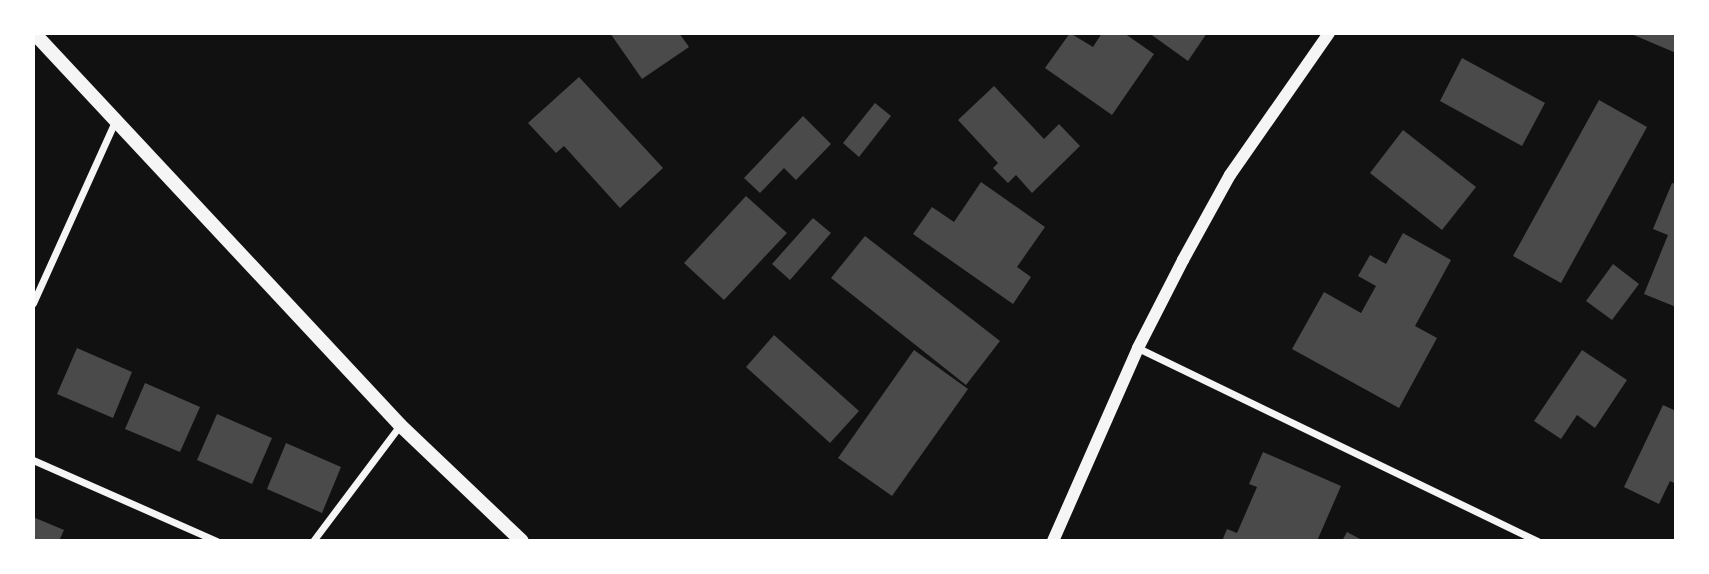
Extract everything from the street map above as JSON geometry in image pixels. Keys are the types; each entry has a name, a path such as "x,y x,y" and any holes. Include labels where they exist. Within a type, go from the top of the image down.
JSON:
{"main road":[{"path":"34,33 400,425 522,541"}],"street":[{"path":"1054,541 1138,348 1230,175 1329,33"},
{"path":"33,303 116,118"},
{"path":"1138,348 1538,541"},
{"path":"313,541 400,425"},
{"path":"33,460 216,541"}],"building":[{"path":"610,33 679,33 689,47 642,79"},
{"path":"1070,33 1093,47 1102,33 1124,33 1154,54 1112,115 1045,68"},
{"path":"1149,33 1207,33 1188,61"},
{"path":"1629,33 1676,33 1676,53"},
{"path":"1462,58 1545,103 1522,146 1440,101"},
{"path":"579,77 663,168 620,208 564,146 556,153 528,123"},
{"path":"994,86 1044,139 1059,124 1080,146 1032,193 1016,175 1008,183 993,168 998,163 958,120"},
{"path":"1599,100 1647,127 1561,283 1513,256"},
{"path":"875,103 891,116 859,157 843,143"},
{"path":"803,116 831,144 796,180 784,168 760,193 744,178"},
{"path":"1403,130 1476,187 1442,230 1370,173"},
{"path":"981,182 1045,227 1017,267 1031,277 1013,304 913,234 932,207 954,222"},
{"path":"1672,183 1676,184 1676,307 1644,294 1668,235 1653,229"},
{"path":"746,196 787,233 724,300 684,263"},
{"path":"813,218 831,233 790,280 772,264"},
{"path":"1403,233 1451,260 1415,326 1437,338 1399,408 1292,349 1324,292 1361,313 1376,286 1358,276 1370,255 1386,264"},
{"path":"865,236 1000,341 966,385 831,278"},
{"path":"1613,264 1639,284 1612,320 1586,301"},
{"path":"774,335 859,411 830,443 746,367"},
{"path":"77,348 132,372 113,418 57,394"},
{"path":"914,350 968,389 892,496 838,458"},
{"path":"1582,350 1627,380 1595,428 1577,415 1561,439 1534,421"},
{"path":"145,383 200,407 180,452 125,429"},
{"path":"1663,405 1676,411 1676,484 1670,481 1659,504 1624,487"},
{"path":"217,414 272,438 252,484 197,460"},
{"path":"286,443 341,467 322,513 267,489"},
{"path":"1263,452 1341,486 1317,541 1222,541 1227,529 1237,533 1257,487 1249,484"},
{"path":"33,517 64,530 59,541 33,541"},
{"path":"1347,532 1364,541 1342,541"}]}
